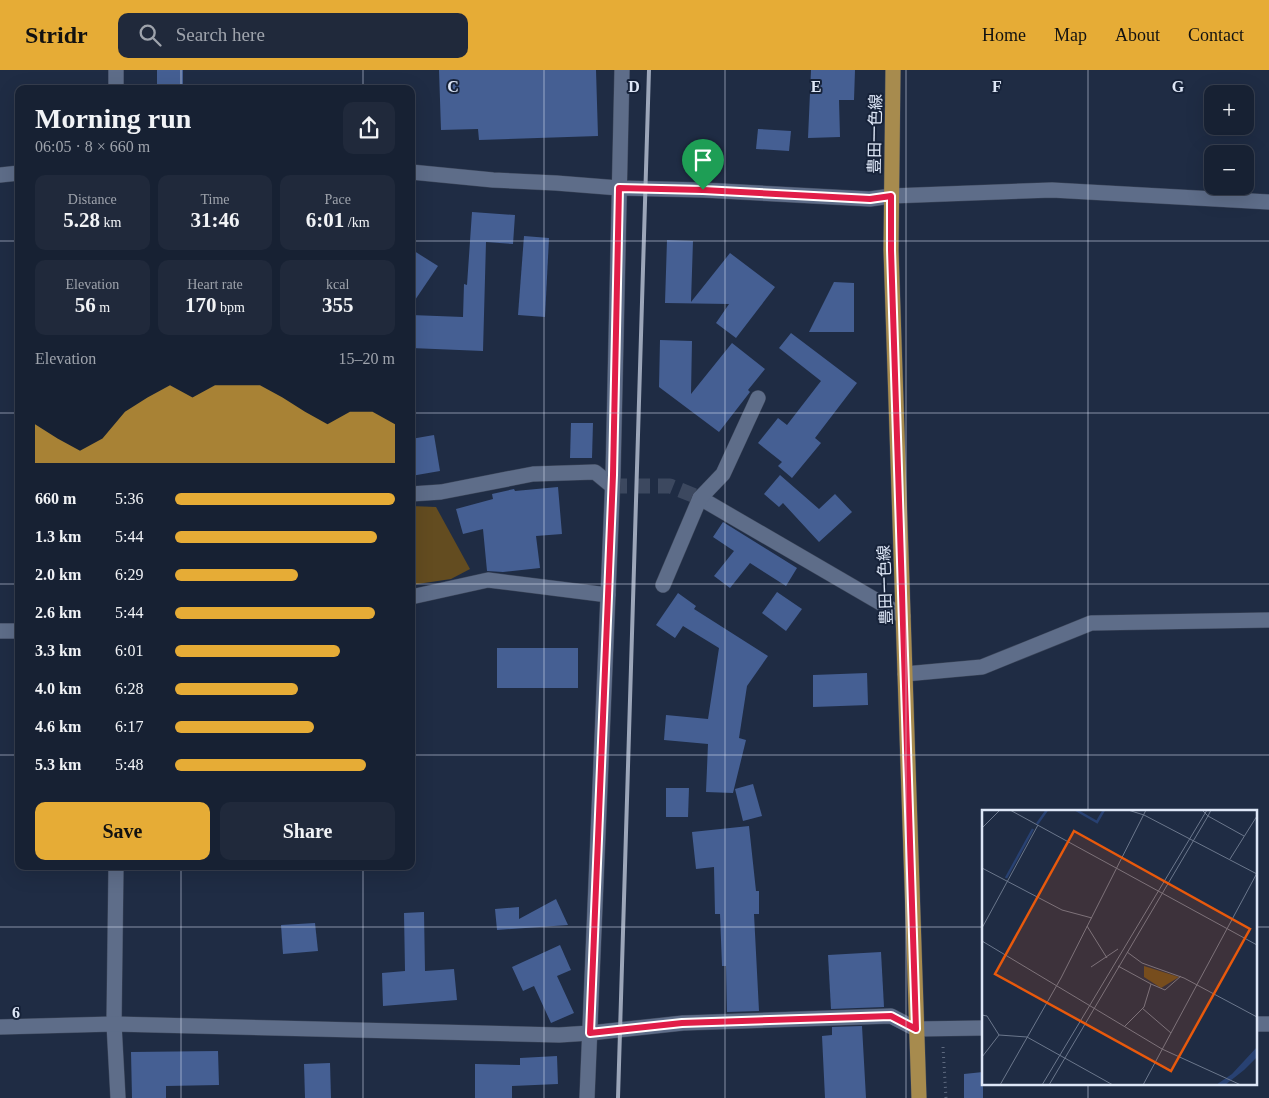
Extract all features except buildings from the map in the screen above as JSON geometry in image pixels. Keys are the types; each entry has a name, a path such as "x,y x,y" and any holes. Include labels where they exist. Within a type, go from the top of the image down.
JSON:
{"main road":[{"name":"豊田一色線","path":"893,70 892,260 919,1098"}],"street":[{"path":"116,70 116,85"},
{"path":"587,1098 612,486 622,70"},
{"path":"415,172 493,180 619,188 703,190 870,199 891,196 1052,190 1269,202"},
{"path":"0,175 15,173"},
{"path":"663,585 700,498 723,474 758,398"},
{"path":"415,494 441,492 533,474 595,472 612,486"},
{"path":"700,498 903,616"},
{"path":"415,596 488,580 608,595"},
{"path":"905,674 982,667 1091,624 1269,620"},
{"path":"0,631 15,631"},
{"path":"116,870 114,1024 118,1098"},
{"path":"0,1027 114,1024 560,1035 682,1023 891,1016 916,1029 982,1028"},
{"path":"1256,1024 1269,1024"}],"path":[{"path":"942,1047 946,1098"}],"shaded area":[{"path":"415,506 436,507 470,569 451,579 415,584"}],"tunnel":[{"path":"612,486 670,486 700,498"}],"railway":[{"path":"618,1098 649,70"}],"route":[{"path":"619,188 703,190 870,199 891,196 891,250 916,1029 891,1016 682,1023 590,1033 613,475 619,188"}]}
